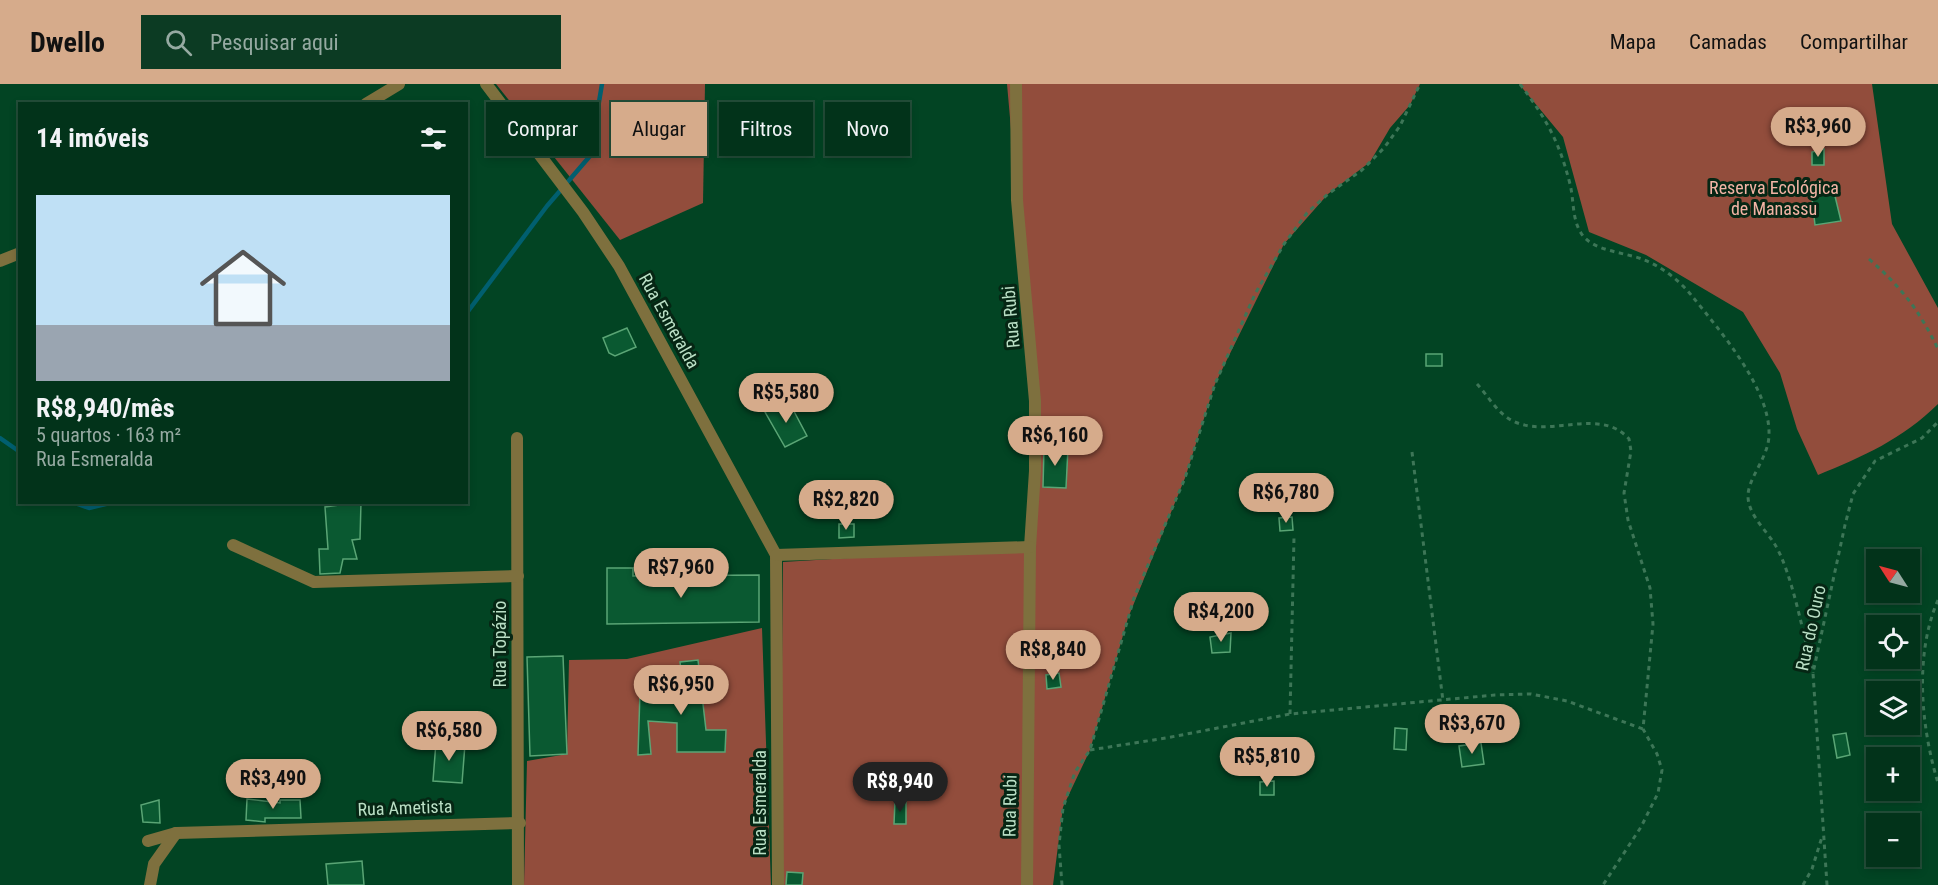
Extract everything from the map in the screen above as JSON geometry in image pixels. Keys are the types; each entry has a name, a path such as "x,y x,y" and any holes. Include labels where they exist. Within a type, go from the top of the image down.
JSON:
{"street":[{"path":"369,102 399,84"},
{"name":"Rua Esmeralda","path":"486,84 584,212 619,266 776,555 778,885"},
{"name":"Rua Rubi","path":"1016,84 1017,201 1035,400 1035,471 1030,547 1027,885"},
{"path":"0,261 18,255"},
{"name":"Rua Topázio","path":"517,438 520,823 518,885"},
{"path":"233,545 314,582 518,576"},
{"path":"776,555 1030,547"},
{"name":"Rua Ametista","path":"148,841 176,833 520,823"},
{"path":"150,885 154,864 176,833"}],"path":[{"path":"1062,885 1059,845 1063,807 1075,772 1090,750 1134,598 1185,478 1215,384 1255,294 1284,244 1307,213 1328,194 1362,170 1384,147 1400,126 1420,84"},
{"path":"1520,84 1558,141 1571,187 1576,224 1582,234 1591,243 1661,268 1687,289 1745,366 1767,415 1769,436 1764,459 1748,495 1751,509 1774,544 1785,571 1813,673"},
{"path":"1869,259 1898,284 1921,313 1938,349"},
{"path":"1477,384 1502,413 1513,421 1527,425 1613,426 1629,439 1631,451 1624,493 1628,520 1650,588 1653,624 1643,729 1657,754 1662,770 1658,793 1641,827 1603,885"},
{"name":"Rua do Ouro","path":"1827,885 1813,673 1853,494 1875,461 1922,438 1938,422"},
{"path":"1412,452 1443,701"},
{"path":"1290,714 1294,537"},
{"path":"1938,600 1924,654 1922,702 1928,752 1938,783"},
{"path":"1090,750 1167,738 1290,714 1531,694 1567,700 1643,729"},
{"path":"1803,885 1812,869 1823,833"}],"green space":[{"path":"496,84 705,84 705,102 611,102 611,156 704,156 703,203 620,240 553,156 599,156 599,102 510,102"},
{"path":"1007,84 1420,84 1410,105 1390,128 1370,162 1328,194 1284,244 1215,384 1185,478 1128,618 1090,750 1063,807 1053,885 780,885 783,562 1030,547 1035,401"},
{"name":"Reserva Ecológica de Manassu","path":"1519,84 1872,84 1892,224 1938,308 1938,404 1911,427 1881,446 1818,475 1797,429 1780,373 1743,312 1646,255 1589,232 1563,137"},
{"path":"762,628 771,885 524,885 527,761 567,754 569,660 627,659"}],"building":[{"path":"1824,149 1824,165 1812,165 1812,152"},
{"path":"1834,192 1841,221 1815,225 1812,198"},
{"path":"627,328 636,347 615,356 609,353 603,338"},
{"path":"1426,354 1442,354 1442,366 1426,366"},
{"path":"788,400 807,436 785,447 765,412"},
{"path":"1044,447 1068,448 1066,488 1043,487"},
{"path":"361,504 360,539 352,540 357,559 343,559 340,573 320,574 319,549 328,549 325,507"},
{"path":"1292,517 1293,530 1280,531 1279,518"},
{"path":"839,524 854,524 854,537 839,538"},
{"path":"607,568 633,568 633,576 759,575 759,622 607,624"},
{"path":"1231,633 1230,652 1212,653 1210,637"},
{"path":"563,656 567,754 530,756 527,657"},
{"path":"698,660 706,730 726,730 725,752 677,752 677,723 648,721 651,754 638,755 640,692 684,695 680,662"},
{"path":"1059,673 1061,687 1047,689 1046,675"},
{"path":"1395,728 1407,729 1406,750 1394,749"},
{"path":"1846,733 1850,755 1837,758 1833,735"},
{"path":"436,742 465,744 462,783 433,781"},
{"path":"1481,743 1484,764 1462,767 1459,746"},
{"path":"1274,781 1274,795 1260,795 1260,782"},
{"path":"247,799 280,803 280,800 300,800 301,818 265,818 265,822 246,820"},
{"path":"159,800 160,823 143,822 141,805"},
{"path":"895,801 906,801 906,824 894,824"},
{"path":"362,861 364,885 328,885 326,864"},
{"path":"787,872 803,873 802,885 786,885"}],"waterway":[{"path":"468,311 547,206 590,156 602,84"},
{"path":"0,438 18,451"},
{"path":"78,504 89,508 106,504"}]}
